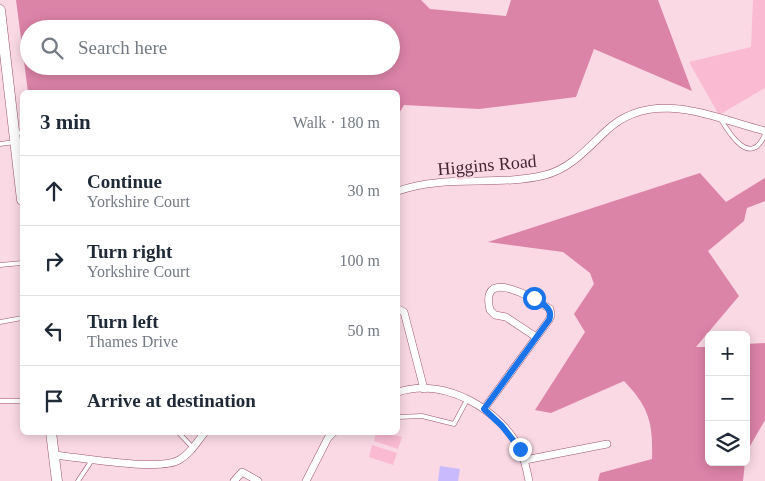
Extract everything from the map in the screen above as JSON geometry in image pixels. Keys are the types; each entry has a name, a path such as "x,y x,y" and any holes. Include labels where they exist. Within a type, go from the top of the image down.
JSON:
{"main road":[{"path":"0,10 18,136 20,167"},
{"path":"51,435 53,454 59,480"}],"street":[{"name":"Higgins Road","path":"400,191 439,183 518,179 547,175 572,162 614,124 650,109 678,108 720,118 765,132"},
{"path":"484,409 549,320 551,315 550,309 524,292 497,288 490,294 488,302 490,310 496,315 506,317 536,337"},
{"path":"400,309 424,389"},
{"path":"400,392 424,389 448,392 468,399 484,409 502,426 520,449 525,460 529,481"},
{"path":"53,454 157,464 177,462 193,448 203,435"},
{"path":"306,481 331,435"},
{"path":"525,460 608,444"},
{"path":"234,481 242,472 258,481"}],"lane":[{"path":"720,118 741,147 747,149 756,146 765,132"},
{"path":"0,144 18,136"},
{"path":"0,265 20,263"},
{"path":"0,322 20,318"},
{"path":"400,417 422,416 454,424 468,399"},
{"path":"0,401 20,401"},
{"path":"181,435 193,448"},
{"path":"78,481 93,458"}],"shaded area":[{"path":"16,0 421,0 430,9 506,16 511,0 658,0 692,91 594,49 576,97 479,109 404,105 400,112 400,90 28,90 26,75 400,75 400,20 20,20 20,31"},
{"path":"753,0 765,0 765,88 719,115 689,62 751,47"},
{"path":"700,173 726,202 765,178 765,201 747,208 744,221 708,251 739,296 709,331 705,331 705,336 696,347 705,347 705,466 745,466 743,481 598,481 600,473 652,459 652,436 648,417 645,408 633,391 624,381 551,413 535,410 585,332 574,314 594,284 590,273 563,252 488,242"},
{"path":"765,343 765,420 750,446 750,376 750,344"},
{"path":"376,435 402,437 398,449 374,441"},
{"path":"372,445 397,453 393,465 369,457"},
{"path":"440,466 460,469 458,481 438,481"}],"route":[{"path":"520,449 502,426 484,409 549,320 551,315 550,309 534,298"}]}
